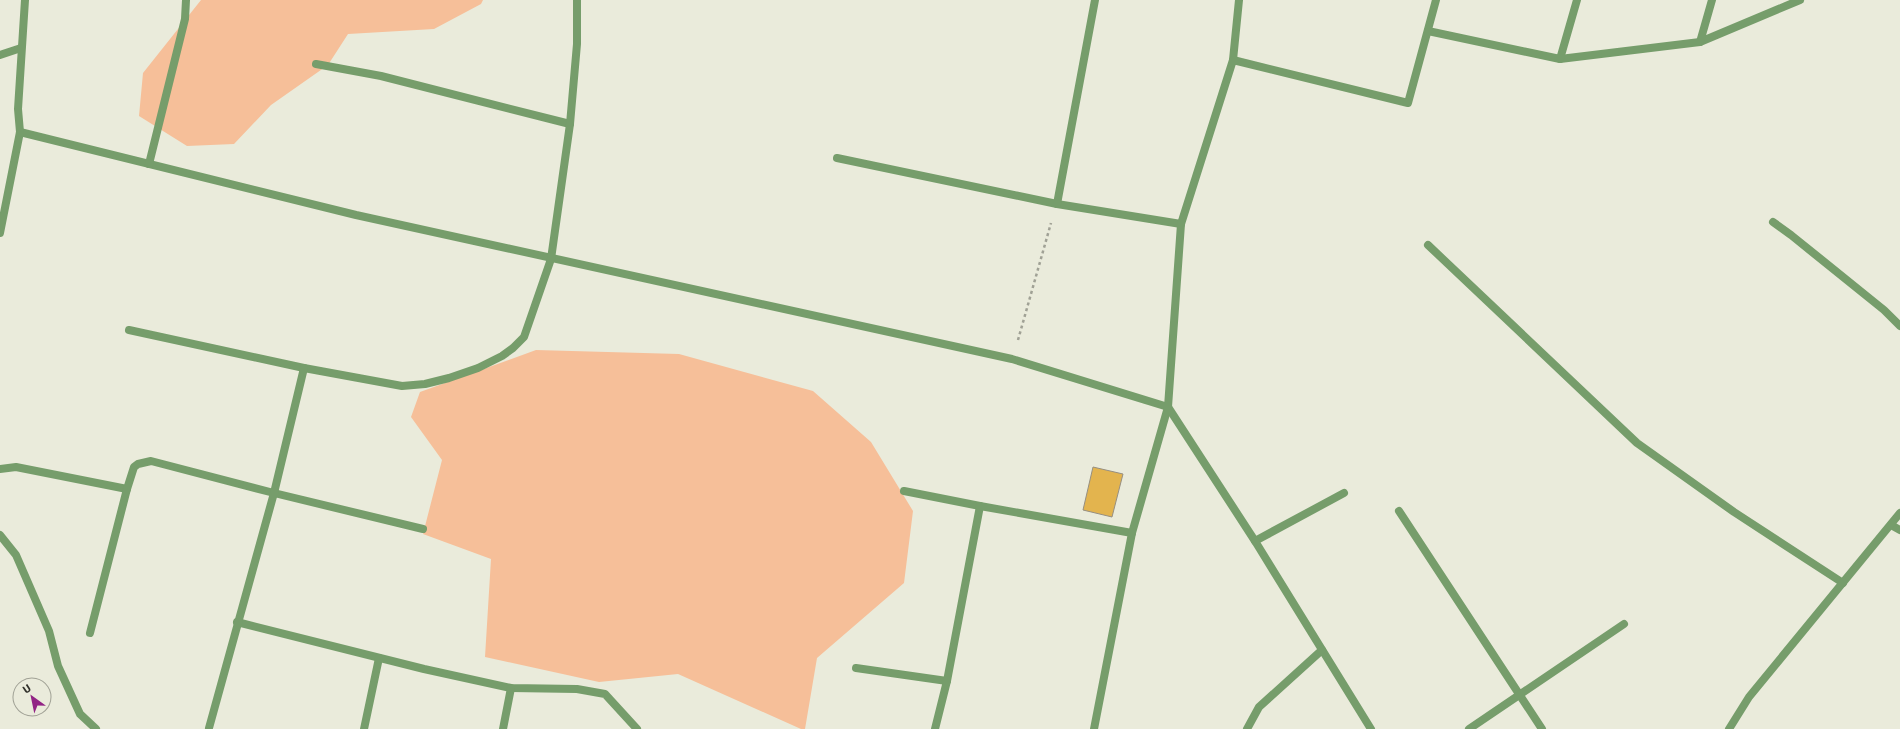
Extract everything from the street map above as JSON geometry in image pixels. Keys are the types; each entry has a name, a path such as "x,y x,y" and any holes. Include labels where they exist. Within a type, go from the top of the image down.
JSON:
{"street":[{"path":"0,233 20,132 18,109 25,0"},
{"path":"149,164 185,19 186,0"},
{"path":"129,330 304,368 402,386 425,384 478,368 502,356 524,337 551,259 570,124 577,44 577,0"},
{"path":"1056,204 1095,0"},
{"path":"1094,729 1132,533 1168,407 1181,224 1233,60 1239,0"},
{"path":"1233,60 1408,103 1436,0"},
{"path":"1560,59 1576,0"},
{"path":"1700,42 1712,0"},
{"path":"1428,31 1560,59 1700,42 1800,0"},
{"path":"0,55 21,48"},
{"path":"316,64 381,76 570,124"},
{"path":"20,132 356,215 1012,360 1168,407 1255,541 1371,729"},
{"path":"837,158 1056,204 1181,224"},
{"path":"1773,222 1792,235 1872,300 1900,326"},
{"path":"1428,244 1637,443 1734,512 1843,583"},
{"path":"209,728 237,622 274,493 304,368"},
{"path":"90,633 127,488 134,467 138,464 151,461 274,493 423,528"},
{"path":"0,469 16,467 127,488"},
{"path":"904,491 1132,533"},
{"path":"1255,541 1344,493"},
{"path":"935,729 947,681 980,506"},
{"path":"1399,511 1542,729"},
{"path":"1729,729 1749,697 1900,513"},
{"path":"1891,525 1900,530"},
{"path":"0,535 16,555 49,631 58,666 80,714 96,729"},
{"path":"237,622 424,669 511,688 577,689 606,694 637,729"},
{"path":"1469,729 1624,624"},
{"path":"1247,729 1259,706 1322,650"},
{"path":"364,729 379,658"},
{"path":"856,668 947,681"},
{"path":"503,729 511,688"}],"path":[{"path":"1012,360 1056,204"}],"shaded area":[{"path":"201,0 483,0 481,4 434,29 348,34 328,65 271,105 234,144 187,146 139,116 143,73"},
{"path":"536,350 679,354 813,391 871,442 913,511 904,583 817,658 805,729 801,729 678,674 599,682 485,657 491,559 423,534 442,460 411,417 420,392"}],"building":[{"path":"1093,467 1123,474 1112,517 1083,510"}]}
